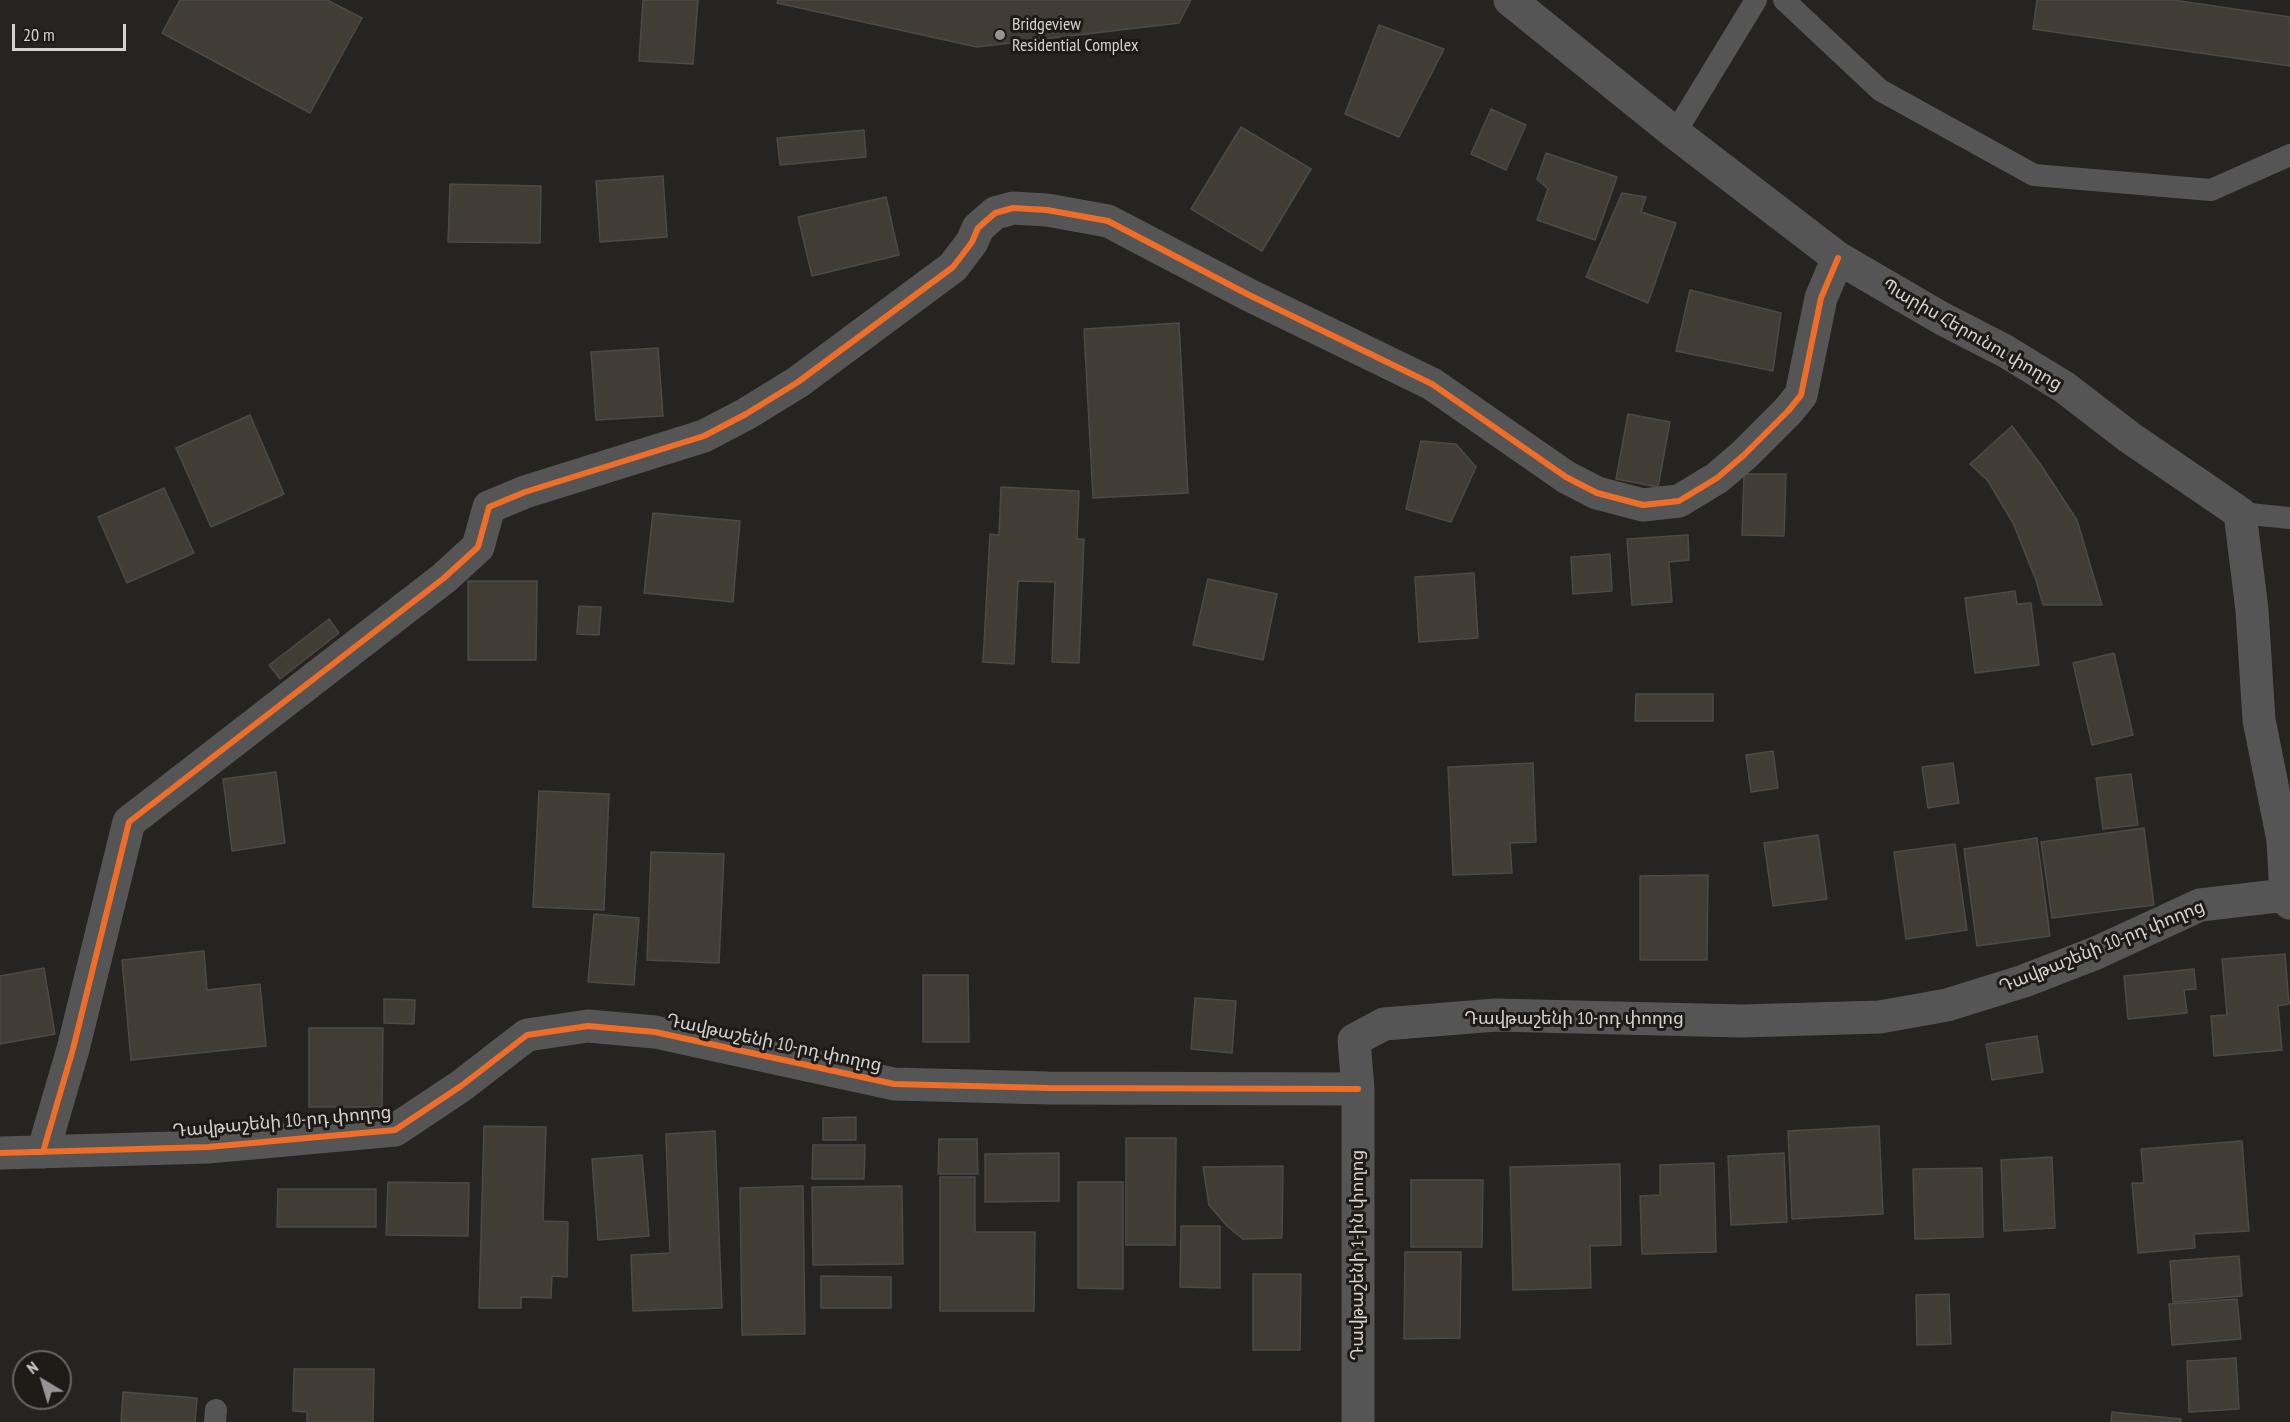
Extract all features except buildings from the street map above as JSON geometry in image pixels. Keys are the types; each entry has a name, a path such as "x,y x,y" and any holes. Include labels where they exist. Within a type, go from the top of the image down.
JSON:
{"street":[{"name":"Պարիս Հերունու փողոց","path":"1510,0 1675,133 1838,258 1941,318 2005,351 2064,387 2129,437 2240,513"},
{"path":"43,1152 73,1049 129,822 444,578 478,547 489,507 525,492 704,436 746,414 798,382 953,267 972,242 978,228 995,213 1013,208 1047,210 1108,221 1269,305 1432,384 1566,477 1597,493 1643,505 1679,501 1717,478 1744,455 1801,395 1821,298 1838,258"},
{"path":"2240,513 2252,610 2259,720 2283,840 2288,899"},
{"name":"Դավթաշենի 10-րդ փողոց","path":"0,1153 208,1147 395,1130 461,1086 527,1035 588,1026 655,1032 894,1084 1048,1088 1358,1089 1354,1040 1384,1024 1496,1015 1742,1021 1880,1017 1947,1005 2024,981 2096,953 2200,905 2288,899"},
{"name":"Դավթաշենի 1-ին փողոց","path":"1358,1089 1358,1422"}],"lane":[{"path":"1675,133 1756,0"},
{"path":"1784,0 1880,90 2034,175 2211,190 2290,155"},
{"path":"2240,513 2290,518"}],"cycle path":[{"path":"43,1152 73,1049 129,822 444,578 478,547 489,507 525,492 704,436 746,414 798,382 953,267 972,242 978,228 995,213 1013,208 1047,210 1108,221 1249,295 1432,384 1566,477 1597,493 1643,505 1679,501 1717,478 1744,455 1801,395 1821,298 1838,258"},
{"path":"0,1153 208,1147 395,1130 461,1086 527,1035 588,1026 655,1032 894,1084 1048,1088 1358,1089"}],"place":[{"name":"Bridgeview Residential Complex","path":"1000,35"}]}
